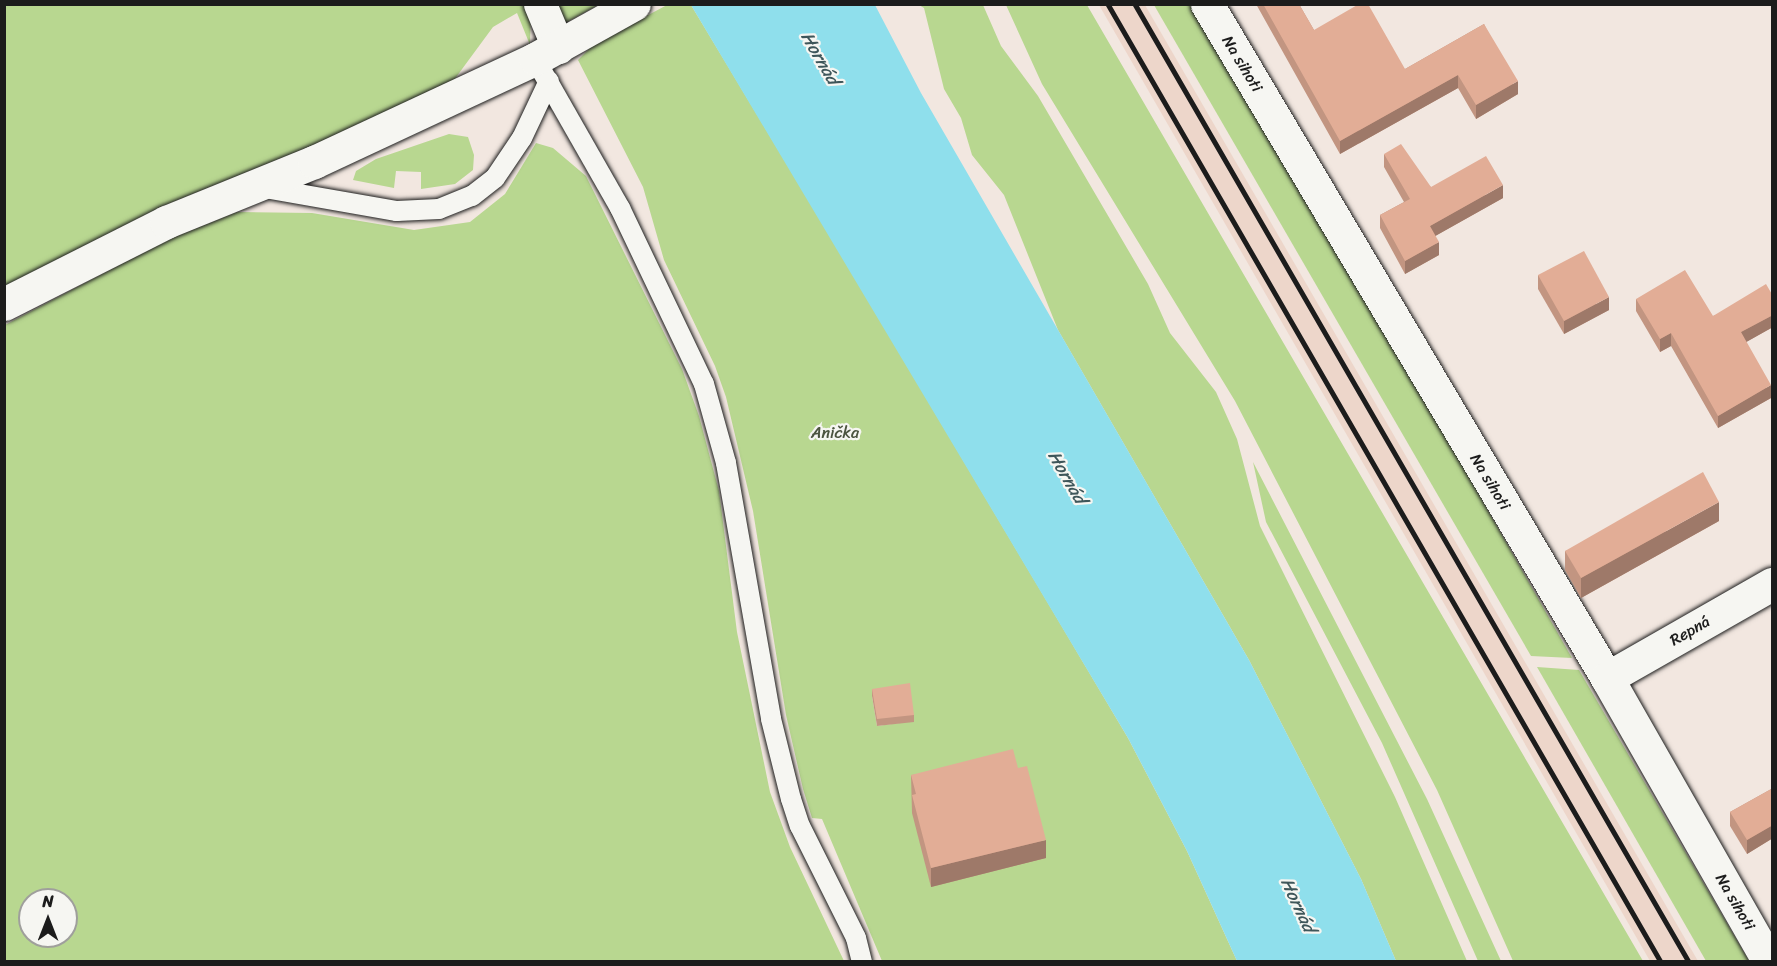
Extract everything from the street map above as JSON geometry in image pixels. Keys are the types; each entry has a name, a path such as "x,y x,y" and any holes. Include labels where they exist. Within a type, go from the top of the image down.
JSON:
{"street":[{"path":"540,4 547,62"},
{"path":"4,304 166,222 547,62 587,31 634,4"},
{"name":"Na sihoti","path":"1207,4 1607,678 1768,962"},
{"name":"Repná","path":"1607,678 1773,584"}],"lane":[{"path":"254,186 398,211 439,209 472,196 495,178 522,138 547,62"},
{"path":"547,62 704,384 726,463 771,719 791,799 800,826 856,938 862,962"}],"shaded area":[{"path":"1099,5 1145,5 1698,961 1650,961"}],"green space":[{"path":"531,4 530,45 517,13 493,27 454,80 396,112 163,206 5,286 4,5"},
{"path":"548,5 598,5 567,22 561,21"},
{"name":"Anička","path":"667,5 691,5 1128,738 1187,851 1237,961 882,961 822,819 812,818 786,715 753,511 726,397 715,366 664,260 643,187 578,60 594,44","holes":["872,696 914,721 877,726"]},
{"path":"919,5 983,5 1001,46 1038,96 1148,284 1170,333 1216,392 1237,439 1260,526 1395,797 1467,961 1396,961 1361,879 1249,660 1058,330 1004,195 972,155 961,118 944,89 924,8"},
{"path":"1006,5 1087,5 1643,961 1513,961 1437,790 1235,401 1042,84"},
{"path":"1154,5 1191,5 1399,354 1572,658 1531,656"},
{"path":"449,134 468,137 474,155 473,170 455,184 421,189 421,172 396,171 394,188 353,180 356,171 376,159"},
{"path":"536,143 553,148 586,176 682,369 699,416 719,491 737,632 770,792 790,847 844,961 5,962 5,325 167,240 237,212 312,213 414,230 470,222 505,194"},
{"path":"1253,462 1427,799 1501,961 1478,961 1382,743 1266,522"},
{"path":"1537,667 1579,670 1749,961 1706,961"}],"water":[{"name":"Hornád","path":"691,5 875,5 921,93 1249,660 1361,879 1396,961 1237,961 1187,851 1128,738"}],"building":[{"path":"1263,4 1299,4 1314,30 1359,4 1368,4 1405,69 1484,24 1518,81 1476,105 1458,75 1340,141"},
{"path":"1401,144 1431,187 1486,156 1503,185 1430,226 1439,242 1405,261 1380,215 1410,199 1384,154"},
{"path":"1584,251 1609,297 1564,321 1538,275"},
{"path":"1685,270 1713,316 1766,284 1773,296 1773,315 1741,332 1771,385 1718,416 1671,333 1660,339 1636,299"},
{"path":"1703,472 1719,502 1581,578 1565,551"},
{"path":"910,683 914,715 877,719 872,689"},
{"path":"1013,749 1018,768 1027,766 1046,840 931,868 912,795 916,794 911,775"},
{"path":"1773,788 1773,825 1747,840 1730,812"}],"railway":[{"path":"1108,4 1661,962"},
{"path":"1135,4 1689,962"}]}
